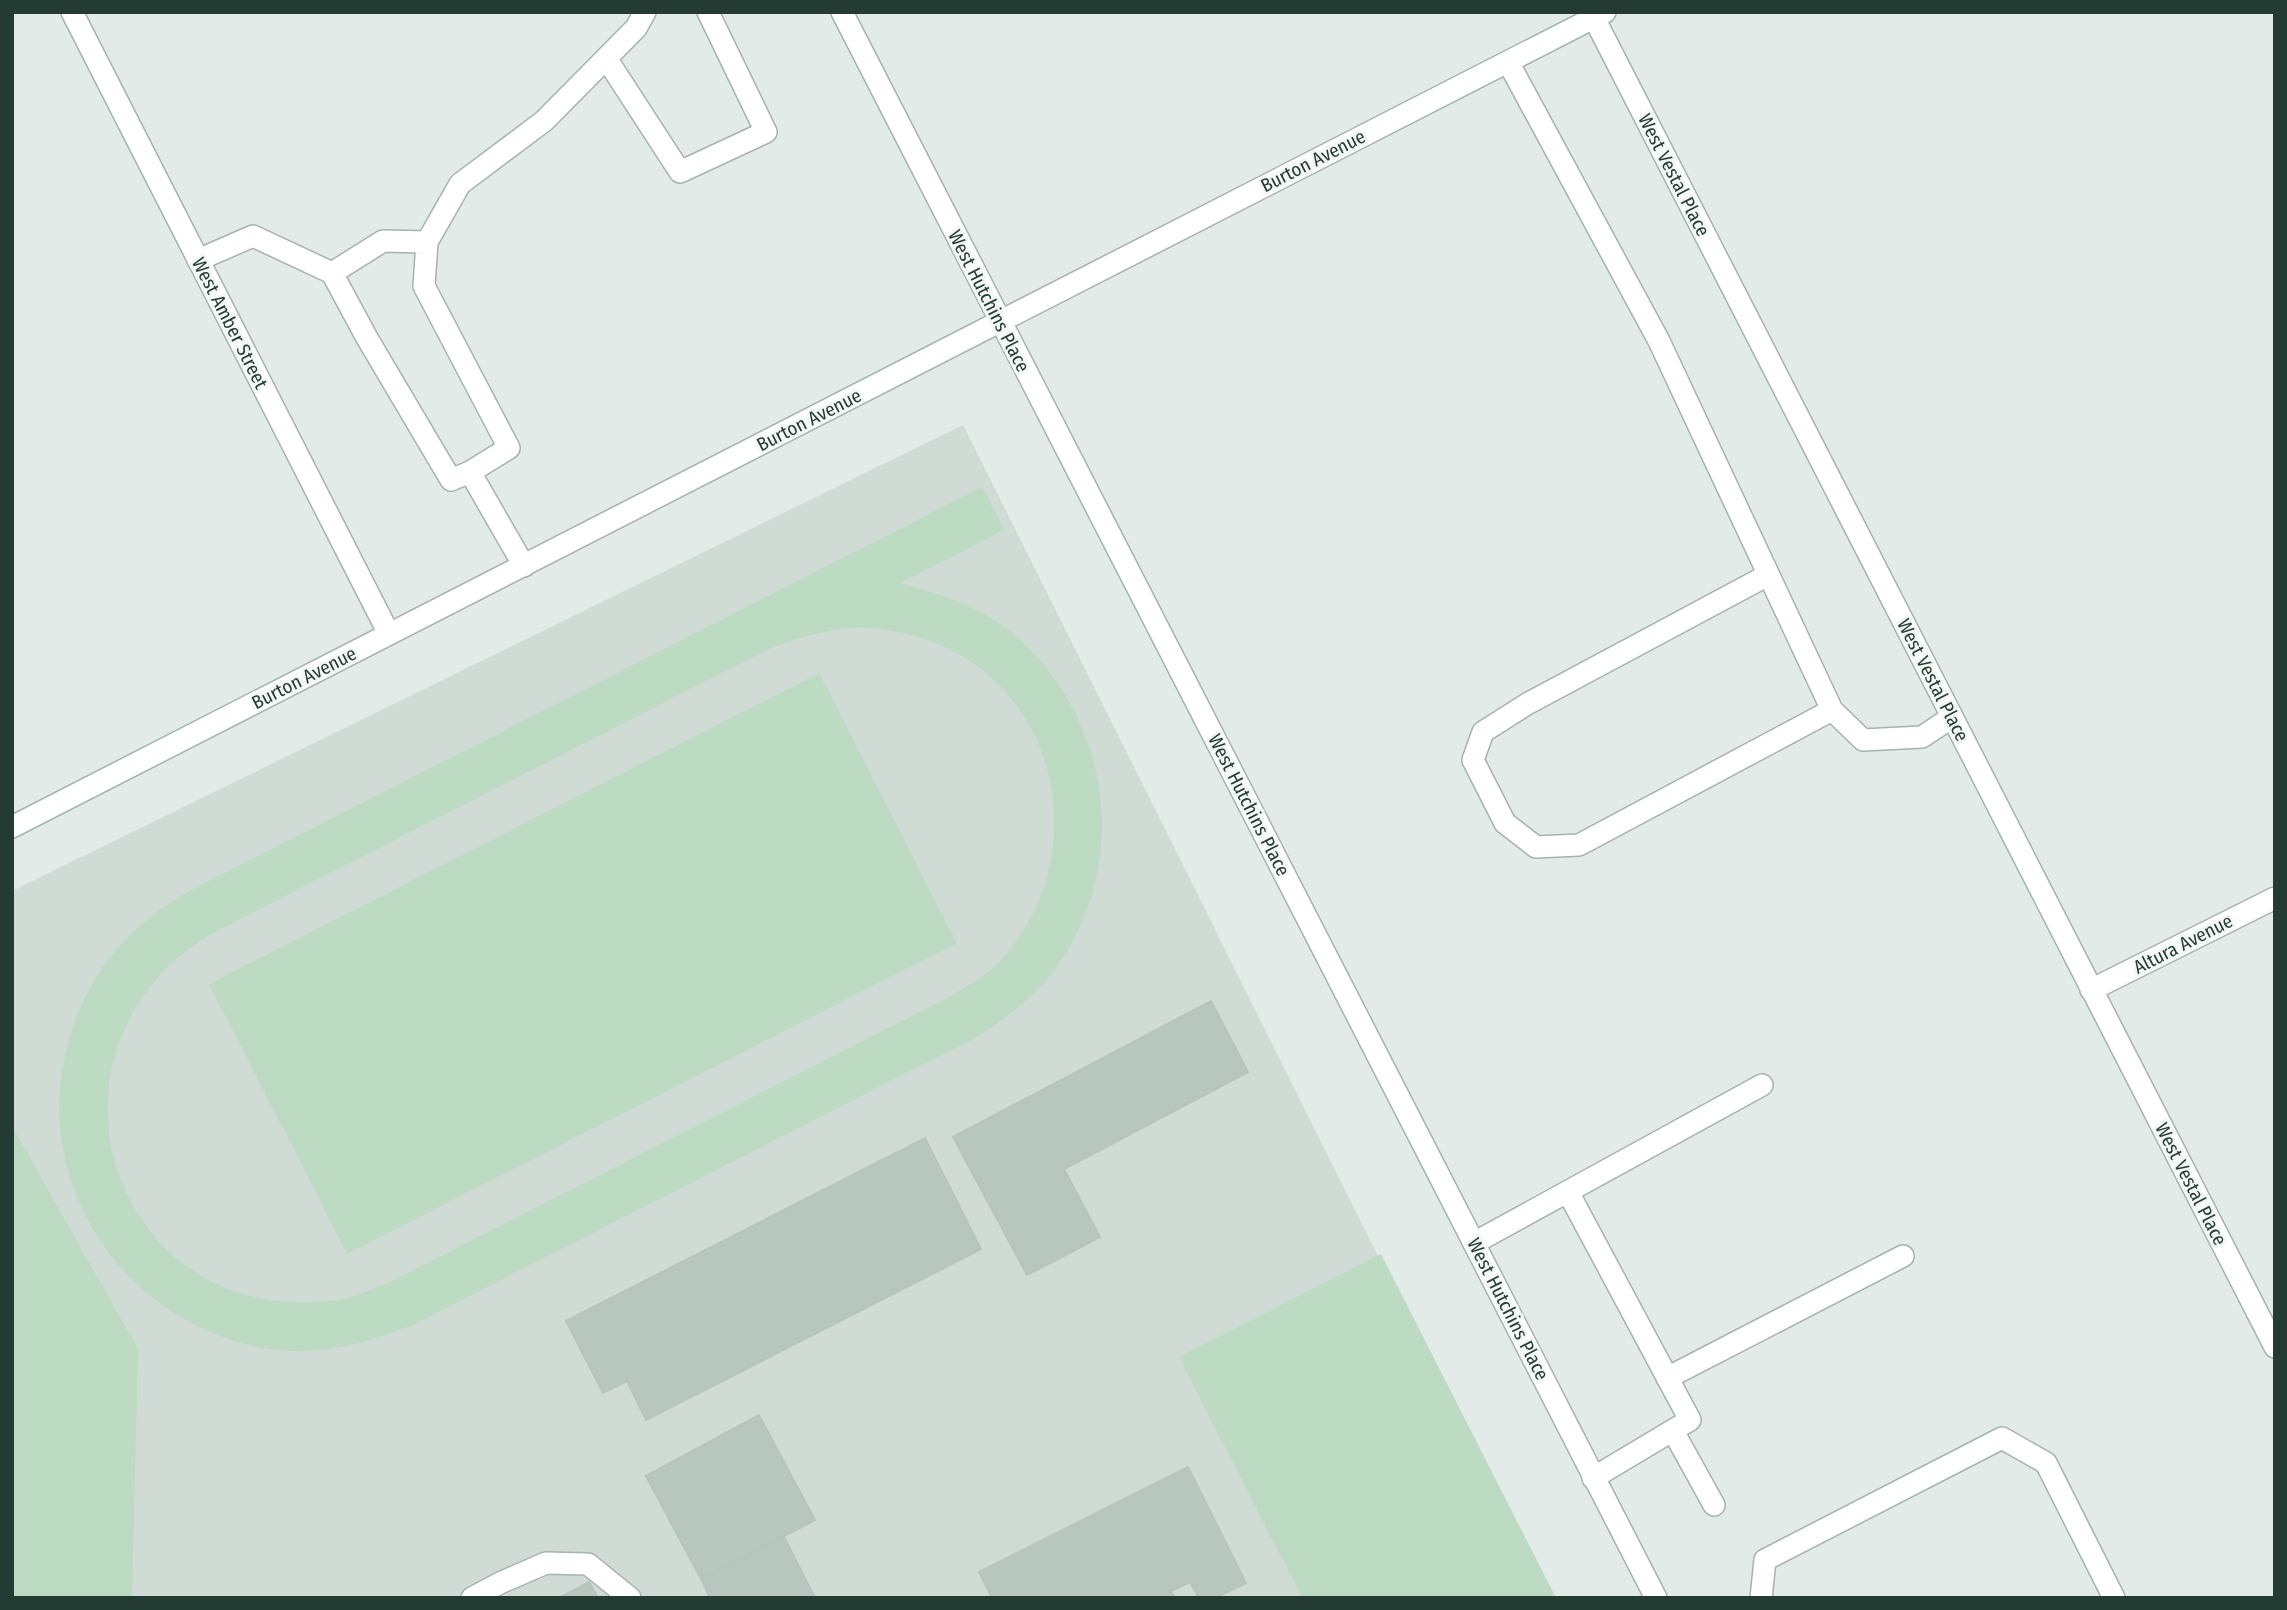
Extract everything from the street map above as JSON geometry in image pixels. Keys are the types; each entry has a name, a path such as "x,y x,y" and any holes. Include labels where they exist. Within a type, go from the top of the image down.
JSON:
{"street":[{"name":"West Amber Street","path":"72,12 389,634"},
{"path":"198,260 253,236 332,273 451,480 470,472 509,448 424,286 427,242 460,184 544,121 636,28 645,12"},
{"path":"606,58 680,172 766,132 708,12"},
{"name":"West Hutchins Place","path":"842,12 1656,1598"},
{"name":"Burton Avenue","path":"12,827 1597,14"},
{"name":"West Vestal Place","path":"1597,14 1952,718 2275,1346"},
{"path":"1508,62 1659,341 1832,710 1863,740 1922,737 1952,718"},
{"path":"332,273 383,241 427,242"},
{"path":"470,472 524,566"},
{"path":"1769,575 1527,704 1483,732 1473,760 1505,823 1536,847 1579,845 1832,710"},
{"name":"Altura Avenue","path":"2091,989 2275,898"},
{"path":"1474,1242 1762,1085"},
{"path":"1568,1192 1690,1420 1593,1478"},
{"path":"1667,1378 1903,1256"},
{"path":"1673,1431 1714,1505"},
{"path":"1761,1598 1765,1560 2002,1438 2046,1463 2114,1598"},
{"path":"472,1598 546,1563 588,1564 630,1598"}],"shaded area":[{"path":"963,425 1549,1598 12,1598 12,891"}],"green space":[{"path":"982,487 1004,530 901,583 979,611 1003,626 1034,654 1059,685 1079,720 1093,758 1100,797 1102,838 1096,878 1084,917 1064,956 1047,979 995,1025 971,1040 413,1325 377,1338 321,1350 282,1351 263,1348 213,1333 169,1310 131,1278 100,1240 77,1197 63,1149 59,1099 67,1048 83,1001 99,972 119,946 152,916 191,890","holes":["860,627 905,633 926,639 947,648 987,674 1018,708 1040,747 1052,790 1054,835 1046,879 1029,922 1001,960 989,971 949,997 390,1282 353,1296 329,1301 254,1297 192,1270 146,1226 117,1169 108,1106 119,1042 154,983 213,933 771,648 826,632"]},
{"path":"819,673 957,943 347,1254 209,984"},
{"path":"12,1126 138,1349 132,1598 12,1598"},
{"path":"1381,1254 1556,1598 1302,1598 1179,1357"}],"building":[{"path":"1211,1001 1248,1072 1064,1169 1100,1237 1027,1275 953,1137"},
{"path":"925,1138 981,1249 646,1420 627,1381 603,1393 566,1321"},
{"path":"759,1415 815,1520 701,1579 646,1476"},
{"path":"1188,1467 1246,1583 1215,1598 1199,1598 1190,1582 1171,1591 1175,1598 992,1598 979,1572"},
{"path":"784,1537 815,1598 710,1598 701,1579"},
{"path":"589,1582 598,1598 559,1598"}]}
